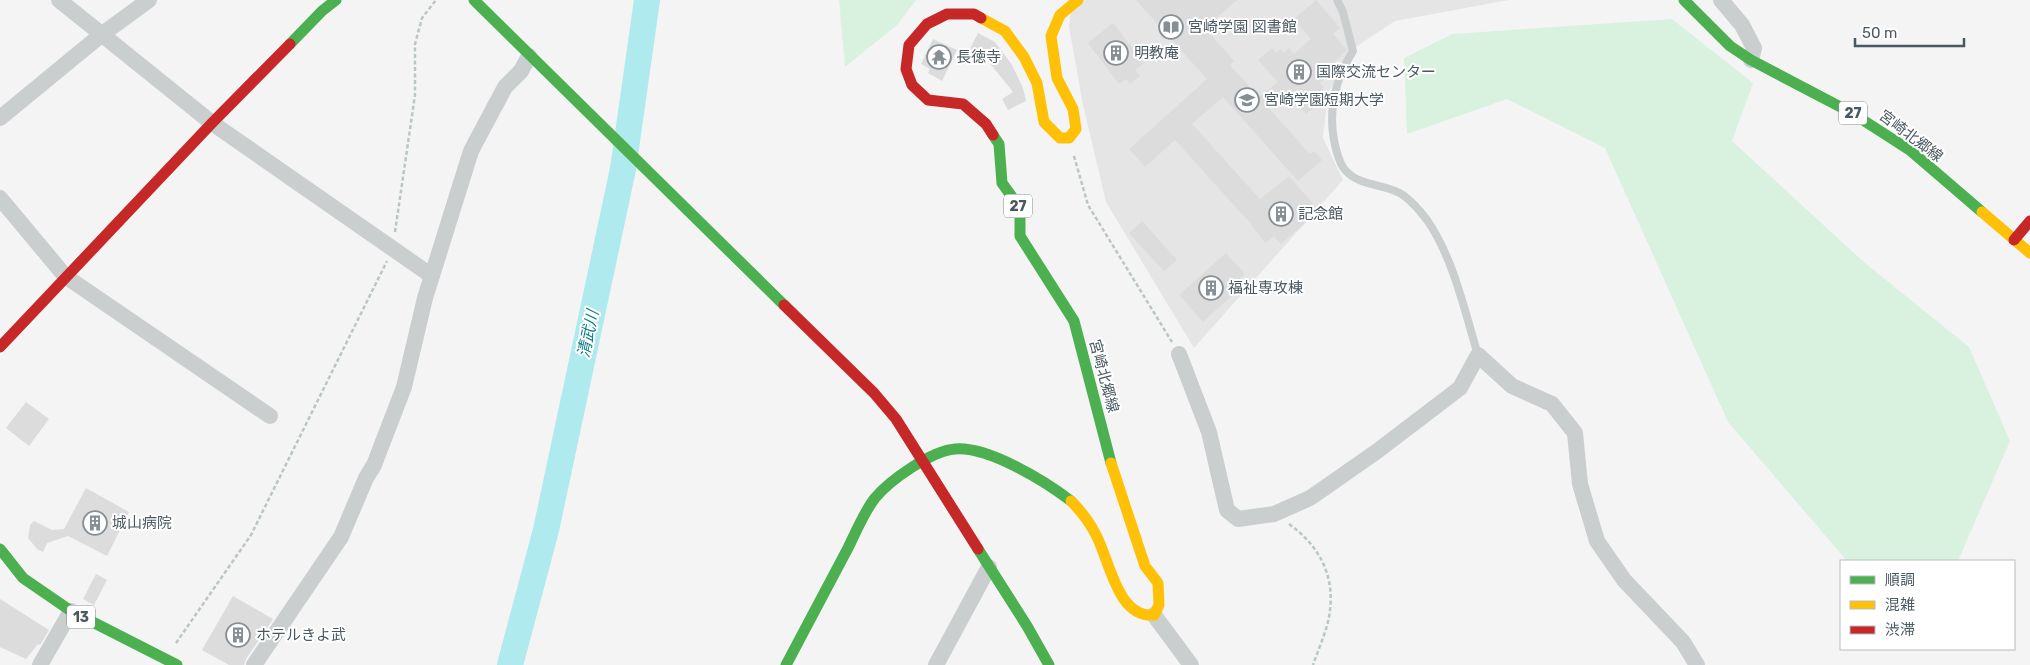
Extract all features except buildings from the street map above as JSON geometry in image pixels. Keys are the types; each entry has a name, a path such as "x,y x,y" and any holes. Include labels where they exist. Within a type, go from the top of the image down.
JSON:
{"main road":[{"path":"0,347 65,276 212,123 322,11 336,0"},
{"path":"474,0 528,56 874,393 896,419 1049,665"},
{"path":"1069,138 1076,129 1073,109 1057,78 1053,59 1052,36 1060,15 1078,0"},
{"name":"宮崎北郷線","path":"1684,0 1730,46 1751,60 1877,128 1910,151 2030,254"},
{"name":"宮崎北郷線","path":"1069,138 1060,138 1044,122 1037,83 1024,57 1005,31 974,14 947,14 927,24 909,45 906,69 912,85 928,100 963,104 986,124 999,144 1002,183 1020,208 1020,236 1074,321 1113,469 1145,566 1158,583 1160,605 1154,615"},
{"path":"2014,240 2030,220"},
{"path":"786,665 874,499 891,480 922,461 955,449 984,453 1046,484 1070,501 1091,526 1104,550 1119,591 1133,611 1146,616 1154,615"},
{"name":"13","path":"0,549 23,578 71,611 177,665"}],"street":[{"path":"58,0 212,123 432,276"},
{"path":"0,118 101,35 149,0"},
{"path":"1722,0 1742,25 1754,48 1751,60"},
{"path":"254,665 341,537 366,478 374,464 404,387 425,298 471,151 505,87 520,71 528,56"},
{"path":"0,198 65,276 270,416"},
{"path":"1179,354 1210,432 1228,510 1238,519 1274,514 1310,498 1376,452 1460,388 1478,355 1512,386 1552,404 1575,433 1580,484 1597,541 1624,580 1683,642 1697,665"},
{"path":"936,665 989,567"},
{"path":"40,665 71,611"},
{"path":"1154,615 1191,665"}],"lane":[{"path":"1337,0 1343,12 1353,51 1343,67 1332,106 1332,135 1338,158 1347,173 1362,181 1403,195 1427,220 1445,255 1478,355"}],"path":[{"path":"164,659 251,535 393,249 415,95 414,44 422,18 436,0"},
{"path":"1069,138 1088,204 1179,354"},
{"path":"1274,514 1298,531 1316,551 1327,572 1332,589 1329,618 1313,665"}],"shaded area":[{"path":"1072,0 1509,0 1395,21 1351,50 1328,93 1323,138 1343,180 1194,348 1106,202 1083,105 1069,27"}],"green space":[{"path":"839,0 916,0 897,25 845,67"},
{"path":"1672,19 1753,83 1732,141 1865,263 1969,347 2010,441 1958,560 1846,560 1728,422 1605,148 1507,99 1407,134 1404,58 1452,34"}],"waterway":[{"name":"清武川","path":"510,665 546,530 623,169 647,0"}],"traffic: fast":[{"path":"290,44 322,11 336,0"},
{"path":"474,0 784,305"},
{"path":"1684,0 1730,46 1751,60 1852,113 1911,151 1982,212"},
{"path":"993,135 999,144 1002,183 1020,208 1020,236 1074,321 1111,463"},
{"path":"786,665 875,498 890,483 923,461 934,455 955,449 983,453 1016,466 1071,501"},
{"path":"0,549 23,578 71,611 177,665"},
{"path":"978,549 1027,626 1049,665"}],"traffic: slow":[{"path":"981,18 1005,31 1024,57 1037,83 1044,122 1060,138 1069,138 1076,129 1073,109 1057,78 1051,36 1060,15 1078,0"},
{"path":"1982,212 2030,253"},
{"path":"1071,501 1094,531 1116,586 1123,598 1131,607 1141,613 1154,615 1159,605 1158,583 1145,566 1111,463"}],"traffic: jam":[{"path":"981,18 974,14 947,14 927,24 909,45 906,69 912,85 928,100 963,104 986,124 993,135"},
{"path":"0,347 212,123 290,44"},
{"path":"2014,240 2030,221"},
{"path":"784,305 874,393 896,419 978,549"}],"place":[{"name":"宮崎学園 図書館","path":"1171,27"},
{"name":"明教庵","path":"1116,53"},
{"name":"長徳寺","path":"939,57"},
{"name":"国際交流センター","path":"1299,72"},
{"name":"宮崎学園短期大学","path":"1247,100"},
{"name":"記念館","path":"1281,214"},
{"name":"福祉専攻棟","path":"1211,288"},
{"name":"城山病院","path":"95,523"},
{"name":"ホテルきよ武","path":"238,635"}]}
